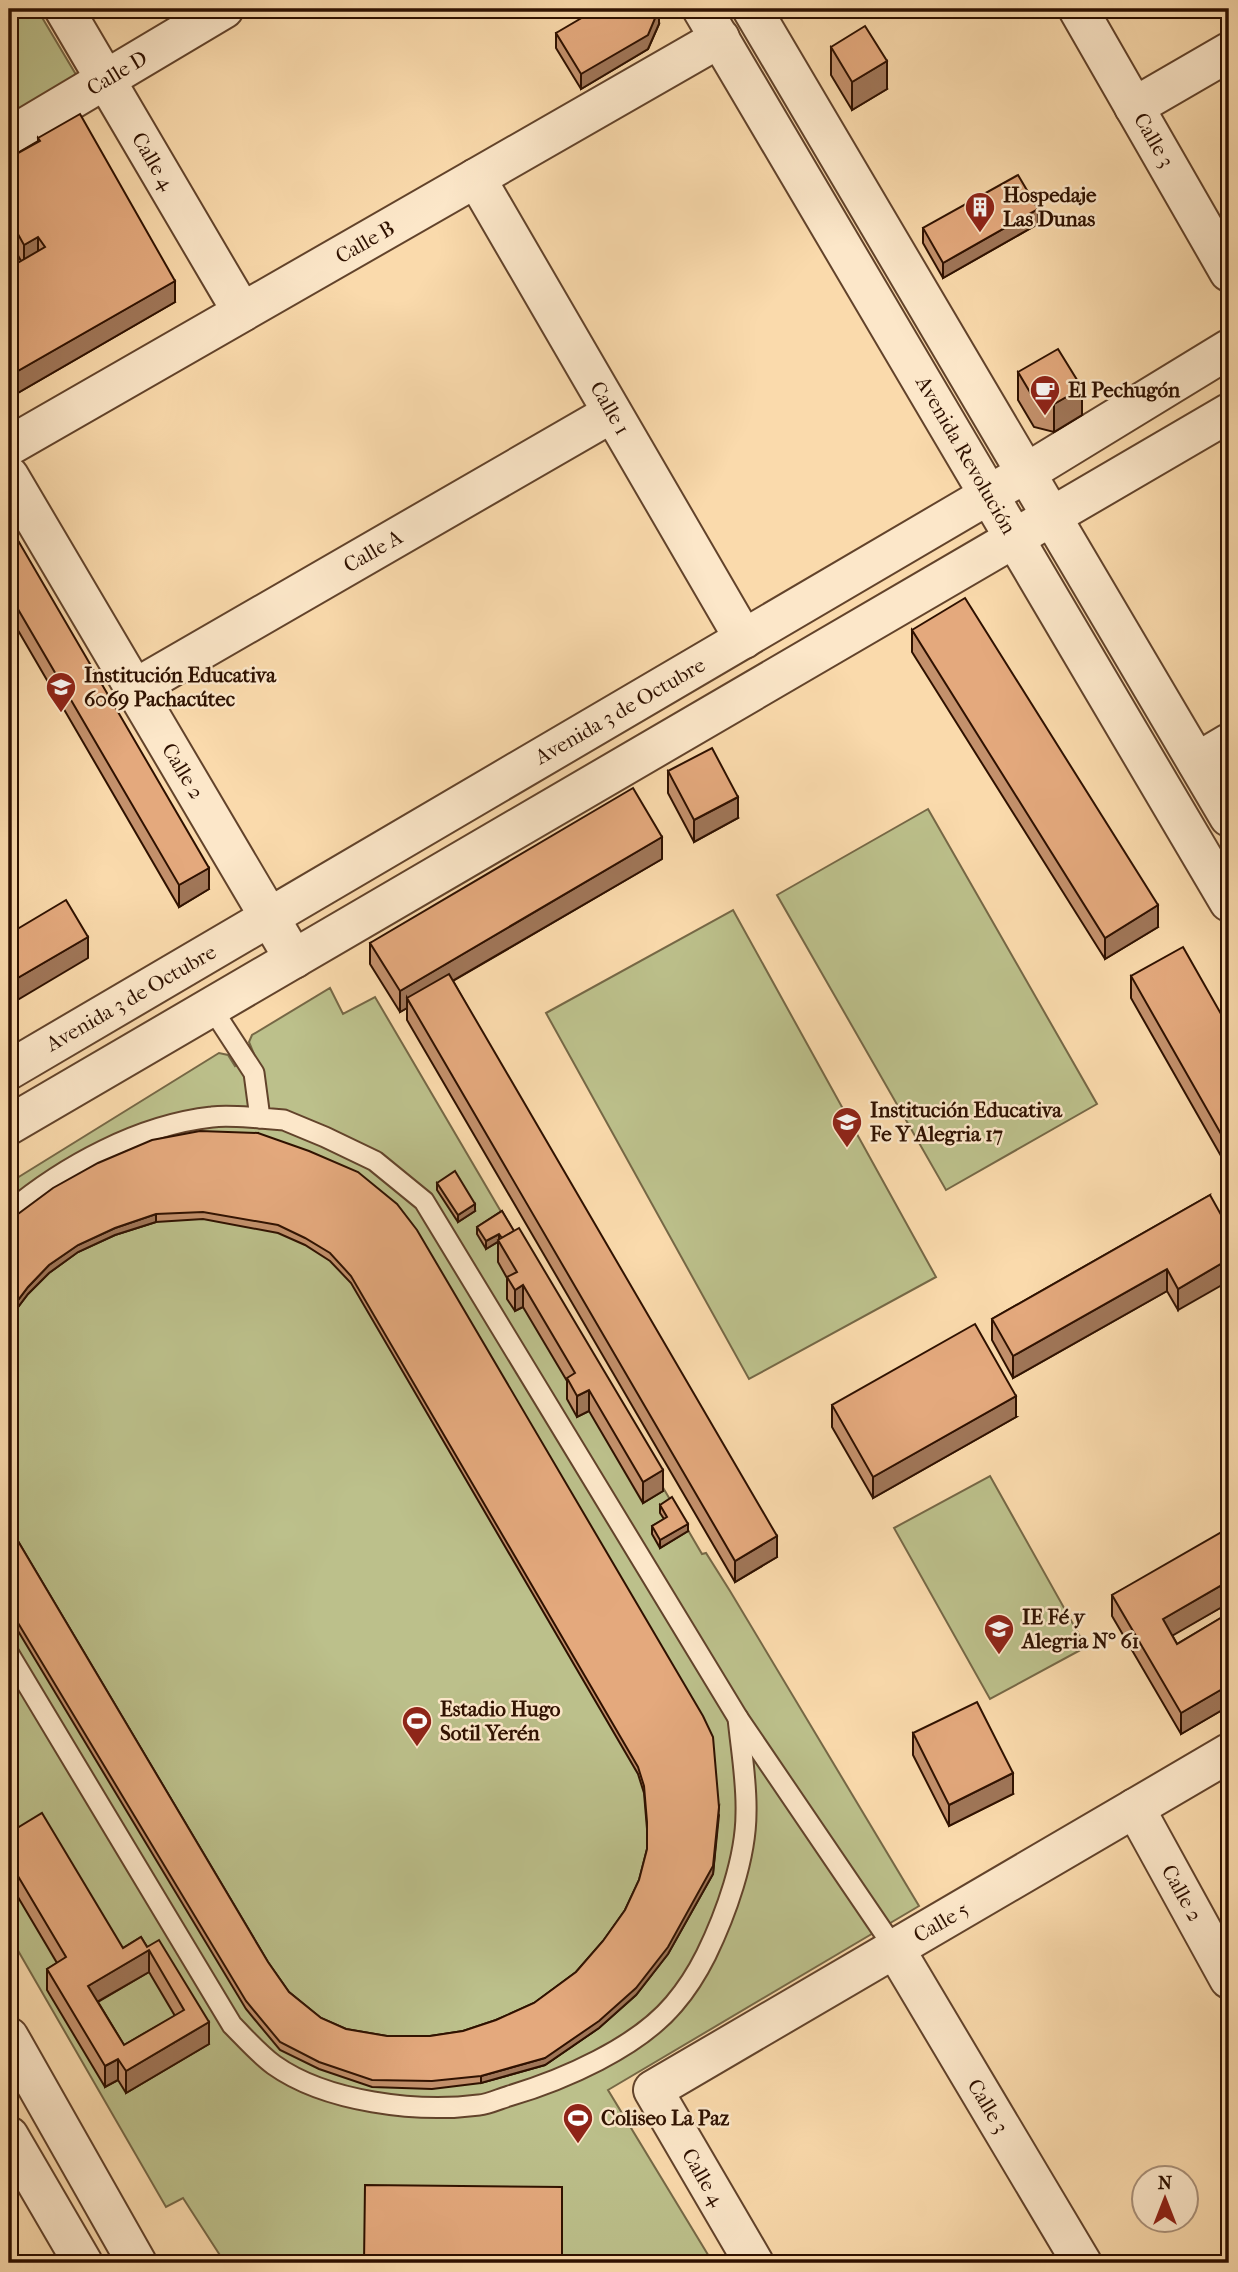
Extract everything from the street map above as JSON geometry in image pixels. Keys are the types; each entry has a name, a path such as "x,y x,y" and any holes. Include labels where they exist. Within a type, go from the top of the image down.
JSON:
{"street":[{"name":"Calle 4","path":"64,9 242,312"},
{"name":"Calle D","path":"9,137 224,9"},
{"name":"Calle 3","path":"1078,9 1229,272"},
{"name":"Avenida Revolución","path":"759,11 1229,817"},
{"name":"Avenida Revolución","path":"711,23 1229,902"},
{"name":"Calle B","path":"9,446 476,178 711,23"},
{"path":"1134,107 1229,52"},
{"name":"Calle 1","path":"476,178 612,413 730,647 742,698"},
{"name":"Avenida 3 de Octubre","path":"9,1070 990,495 1229,349"},
{"name":"Calle A","path":"134,688 612,413"},
{"path":"9,1125 1229,413"},
{"name":"Calle 2","path":"9,476 294,959"},
{"path":"1197,762 1229,743"},
{"name":"Calle 5","path":"653,2090 1229,1753"},
{"name":"Calle 2","path":"1135,1808 1229,1979"},
{"name":"Calle 3","path":"895,1949 1082,2263"},
{"path":"9,2037 137,2263"},
{"name":"Calle 4","path":"653,2090 754,2263"},
{"path":"9,2136 83,2263"}],"lane":[{"path":"211,1007 254,1073 260,1118"},
{"path":"9,1212 71,1167 142,1133 212,1117 284,1120 325,1136 375,1161 424,1201 738,1718 895,1949"},
{"path":"9,1654 232,2025 274,2066 314,2085 356,2099 413,2108 480,2105 545,2085 591,2064 643,2032 674,2004 705,1956 723,1916 738,1867 747,1814 738,1718"}],"green space":[{"path":"9,9 37,9 78,78 9,119"},
{"path":"928,809 1097,1104 946,1190 777,895"},
{"path":"733,910 936,1277 749,1379 546,1013"},
{"name":"Estadio Hugo Sotil Yerén","path":"330,988 343,1014 375,997 702,1554 706,1553 730,1591 919,1906 608,2090 713,2263 225,2263 183,2198 166,2207 9,1935 9,1183 219,1053 228,1055 235,1066 254,1054 249,1042 252,1035"},
{"path":"990,1476 1086,1647 990,1699 894,1528"}],"building":[{"path":"597,9 659,9 648,35 581,74 556,33"},
{"path":"865,26 887,61 852,82 831,47"},
{"path":"80,114 175,281 9,376 9,268 45,247 38,237 24,245 9,218 9,158"},
{"name":"Hospedaje Las Dunas","path":"1018,175 1038,209 943,263 923,228"},
{"path":"1058,349 1082,388 1054,404 1034,399 1018,372"},
{"path":"9,525 209,868 179,885 12,599 9,601"},
{"path":"965,598 1158,905 1105,938 912,630"},
{"path":"712,748 738,797 694,820 668,771"},
{"path":"633,788 662,837 400,991 370,943"},
{"path":"66,900 88,937 9,983 9,934"},
{"path":"1183,947 1229,1028 1229,1148 1131,976"},
{"path":"449,974 777,1536 735,1561 407,998"},
{"path":"200,1131 258,1133 309,1151 358,1172 397,1204 417,1230 713,1737 719,1807 713,1866 668,1947 636,1988 599,2021 545,2058 481,2076 432,2081 372,2080 319,2062 280,2042 246,2001 9,1608 9,1526 268,1962 289,1992 321,2018 346,2029 387,2036 430,2036 463,2031 534,2003 576,1972 603,1941 625,1910 639,1880 647,1849 647,1822 644,1786 638,1767 351,1276 330,1253 278,1225 203,1212 156,1214 115,1228 78,1245 49,1265 9,1312 9,1223 18,1214 53,1188 98,1163 152,1140"},
{"path":"455,1171 475,1204 458,1215 437,1183"},
{"path":"1210,1195 1229,1229 1229,1259 1178,1289 1167,1269 1013,1356 992,1319"},
{"path":"502,1211 514,1231 502,1238 499,1234 486,1241 477,1227"},
{"path":"519,1228 663,1470 643,1482 589,1390 577,1396 567,1378 575,1373 523,1285 515,1290 507,1277 517,1272 498,1240"},
{"path":"975,1324 1016,1396 873,1477 832,1405"},
{"path":"672,1497 688,1524 660,1540 652,1526 667,1517 660,1505"},
{"path":"1227,1529 1229,1598 1222,1585 1163,1619 1177,1644 1229,1613 1229,1685 1181,1713 1112,1595"},
{"path":"977,1702 1013,1773 949,1805 913,1733"},
{"path":"42,1813 123,1948 141,1937 147,1947 159,1940 209,2022 126,2071 118,2059 105,2066 47,1969 66,1957 9,1861 9,1833","holes":["149,1950 184,2010 124,2045 88,1986"]},
{"path":"365,2185 562,2187 562,2263 364,2263"}],"place":[{"name":"Hospedaje Las Dunas","path":"980,234"},
{"name":"El Pechugón","path":"1045,417"},
{"name":"Institución Educativa 6069 Pachacútec","path":"61,714"},
{"name":"Institución Educativa Fe Y Alegria 17","path":"847,1149"},
{"name":"IE Fé y Alegria N° 61","path":"999,1656"},
{"name":"Estadio Hugo Sotil Yerén","path":"417,1748"},
{"name":"Coliseo La Paz","path":"578,2145"}]}
